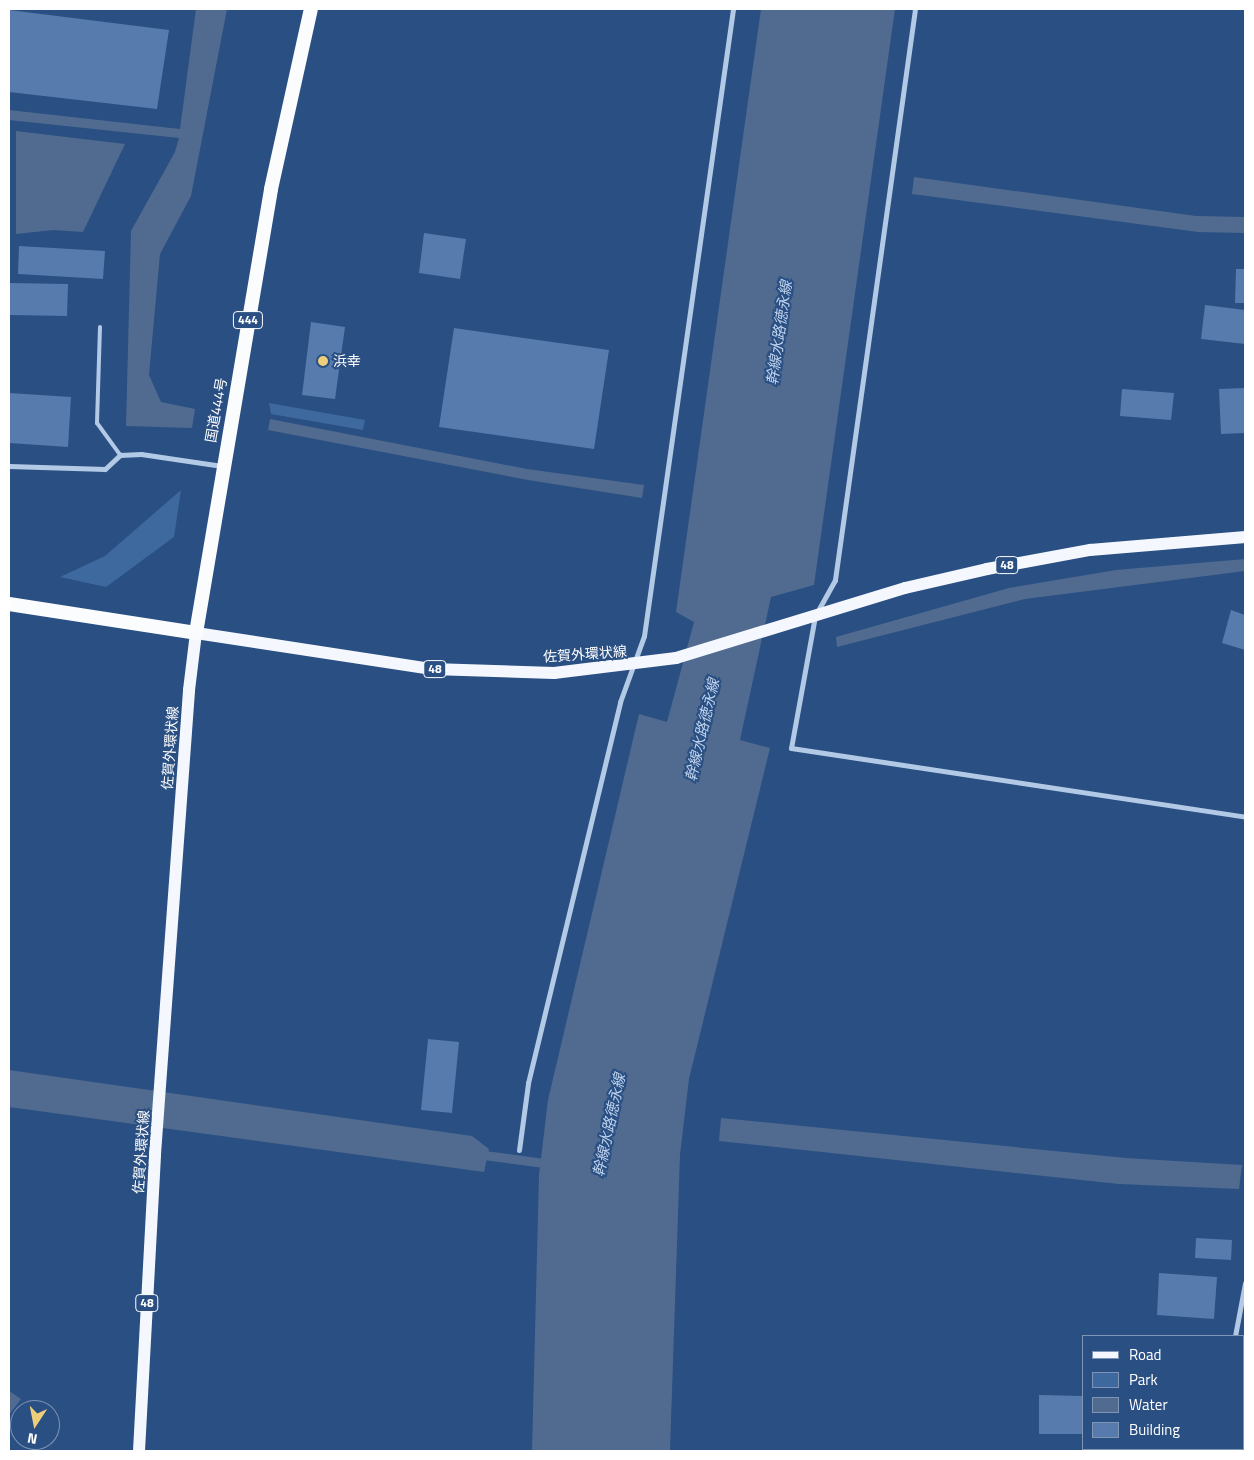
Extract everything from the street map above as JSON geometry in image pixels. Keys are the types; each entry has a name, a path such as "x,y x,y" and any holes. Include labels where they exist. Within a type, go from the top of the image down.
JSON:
{"highway":[{"name":"国道444号","path":"196,633 222,466 272,189 311,9"},
{"path":"9,604 196,633"}],"main road":[{"name":"48","path":"815,616 905,588 1090,550 1245,537"},
{"name":"佐賀外環状線","path":"139,1451 155,1154 162,1081 188,690 196,633 432,669 554,673 636,665 676,658 815,616"}],"street":[{"path":"519,1150 530,1073 620,702 636,665 644,636 733,9"},
{"path":"915,9 835,580 815,616 791,748 1245,818"},
{"path":"9,466 104,469 120,455 141,454 222,466"},
{"path":"1234,1335 1245,1283"}],"lane":[{"path":"100,327 97,423 120,455"}],"green space":[{"path":"269,403 365,420 363,430 271,414"},
{"path":"181,490 174,537 106,587 60,577 105,556"}],"water":[{"path":"196,9 227,9 191,196 160,254 149,375 161,402 195,409 192,428 126,426 131,231 175,152 179,138 9,120 9,110 180,129"},
{"name":"幹線水路徳永線","path":"761,9 895,9 814,585 771,597 740,740 770,748 689,1079 680,1155 670,1451 532,1451 539,1175 548,1100 639,714 667,722 694,622 676,612"},
{"path":"16,131 125,144 83,232 53,230 16,234"},
{"path":"914,177 1196,216 1245,217 1245,233 1198,232 912,194"},
{"path":"270,419 527,469 644,485 642,498 528,480 268,430"},
{"path":"1245,559 1245,571 1025,599 837,647 836,637 1009,588 1116,570"},
{"path":"9,1070 472,1136 489,1149 484,1172 9,1107"},
{"path":"721,1118 1126,1158 1242,1165 1239,1189 1119,1184 719,1141"},
{"path":"9,1391 21,1399 10,1400 9,1415"}],"building":[{"path":"9,10 169,30 157,109 9,92"},
{"path":"424,233 466,239 460,279 419,273"},
{"path":"19,246 105,251 103,279 18,274"},
{"path":"1236,269 1245,269 1245,303 1235,303"},
{"path":"9,283 68,284 67,316 9,315"},
{"path":"1205,305 1245,310 1245,344 1201,339"},
{"name":"浜幸","path":"311,322 345,327 335,399 302,395"},
{"path":"454,328 609,350 594,449 439,427"},
{"path":"1245,388 1245,433 1221,434 1219,389"},
{"path":"1122,389 1174,393 1171,420 1120,416"},
{"path":"9,393 71,397 68,447 9,443"},
{"path":"1231,610 1245,615 1245,650 1222,643"},
{"path":"428,1039 459,1042 452,1113 421,1110"},
{"path":"1196,1238 1232,1240 1231,1260 1195,1258"},
{"path":"1159,1273 1217,1277 1214,1319 1157,1315"},
{"path":"1039,1395 1082,1396 1082,1434 1039,1434"}],"waterway":[{"path":"477,1154 551,1164"}],"place":[{"name":"浜幸","path":"323,361"}]}
